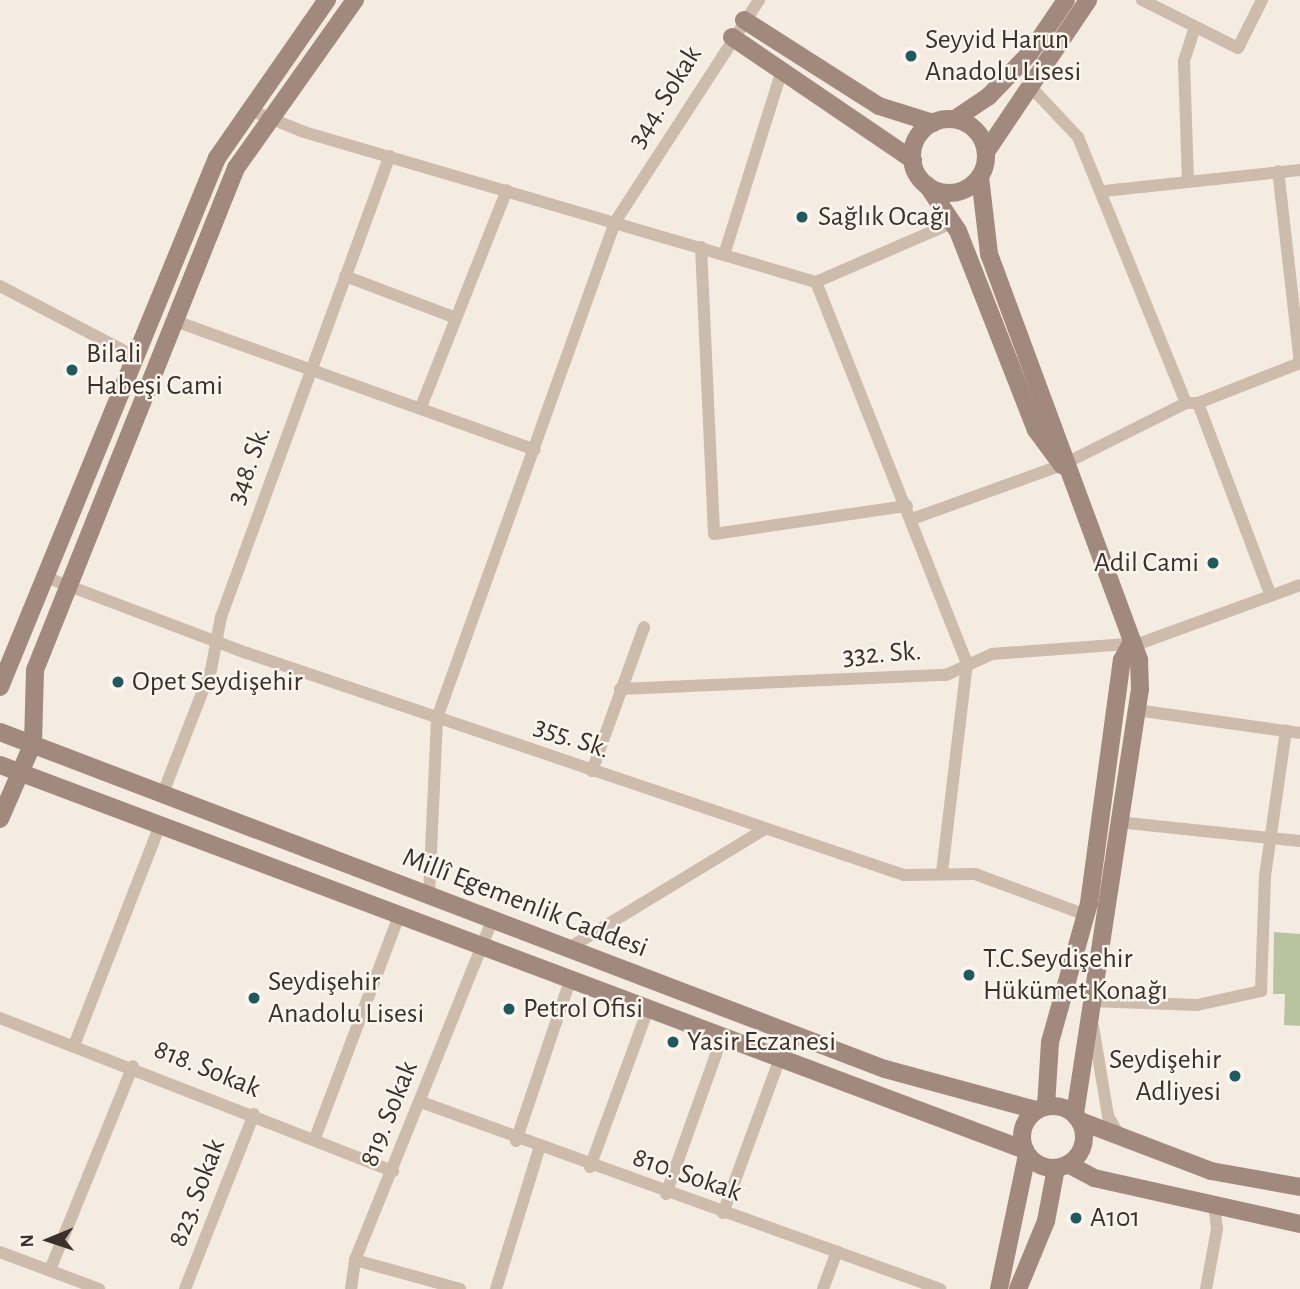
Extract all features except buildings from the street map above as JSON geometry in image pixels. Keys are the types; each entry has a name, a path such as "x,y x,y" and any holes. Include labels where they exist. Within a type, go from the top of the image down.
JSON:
{"street":[{"path":"0,687 48,578 217,158 327,0"},
{"path":"0,818 22,775 33,744 35,670 236,168 355,0"},
{"name":"344. Sokak","path":"429,895 437,718 615,222 732,37 759,0"},
{"path":"744,20 879,106 933,123 955,119 988,97 1030,53 1066,0"},
{"path":"1018,1289 1046,1221 1062,1166 1082,1148 1077,1118 1089,996 1136,710 1139,660 1136,644 1062,465 989,254 980,177 986,152 1088,0"},
{"path":"1142,0 1238,48 1262,0"},
{"path":"1188,182 1184,61 1195,28"},
{"path":"732,37 913,160 952,223 1036,430 1062,465"},
{"path":"724,255 782,70"},
{"path":"1030,86 1079,137 1104,191 1271,596"},
{"path":"250,110 390,156 817,282 952,223"},
{"path":"955,119 975,129 986,152"},
{"path":"913,160 917,138 933,123"},
{"name":"348. Sk.","path":"163,793 310,370 390,156"},
{"path":"1104,191 1300,170"},
{"path":"912,519 1062,465 1192,403 1300,363 1278,171"},
{"path":"927,186 955,192 980,177"},
{"path":"421,407 508,190"},
{"path":"701,247 714,534 907,506"},
{"path":"345,276 456,318"},
{"path":"817,282 967,663 942,874"},
{"path":"0,286 136,357"},
{"path":"175,321 535,450"},
{"name":"355. Sk.","path":"48,578 68,589 437,718 904,875 975,874 1086,915"},
{"name":"332. Sk.","path":"620,689 946,675 967,663 992,654 1136,644 1300,585"},
{"path":"592,771 644,627"},
{"path":"999,1289 1026,1152 1024,1126 1041,1108 1050,1042 1086,915 1122,660 1136,644"},
{"path":"1136,710 1300,733"},
{"path":"1089,996 1197,1005 1261,991 1271,838 1286,731"},
{"name":"Millî Egemenlik Caddesi","path":"0,732 885,1069 1041,1108"},
{"name":"Millî Egemenlik Caddesi","path":"0,765 481,943 779,1061 1026,1152"},
{"path":"1118,822 1300,841"},
{"path":"75,1043 160,825"},
{"path":"569,948 765,829"},
{"path":"315,1138 400,913"},
{"name":"819. Sokak","path":"351,1289 355,1259 393,1171 481,943 493,919"},
{"path":"516,1141 571,978"},
{"path":"1089,996 1096,1056 1118,1133"},
{"path":"590,1167 648,1009"},
{"name":"818. Sokak","path":"0,1018 75,1043 393,1171"},
{"path":"666,1194 722,1038"},
{"path":"723,1213 779,1061"},
{"path":"50,1270 133,1066"},
{"name":"810. Sokak","path":"421,1102 516,1141 940,1289"},
{"path":"1041,1108 1118,1133 1211,1171 1300,1187"},
{"name":"823. Sokak","path":"185,1289 254,1114"},
{"path":"496,1289 539,1149"},
{"path":"1026,1152 1094,1178 1300,1224"},
{"path":"1206,1289 1217,1229 1214,1205"},
{"path":"823,1289 837,1251"},
{"path":"0,1252 99,1289"},
{"path":"355,1259 460,1289"}],"green space":[{"path":"1274,932 1300,934 1300,1026 1284,1025 1285,994 1273,994"}],"place":[{"name":"Seyyid Harun Anadolu Lisesi","path":"911,56"},
{"name":"Sağlık Ocağı","path":"802,217"},
{"name":"Bilali Habeşi Cami","path":"72,370"},
{"name":"Adil Cami","path":"1213,563"},
{"name":"Opet Seydişehir","path":"118,682"},
{"name":"T.C.Seydişehir Hükümet Konağı","path":"969,975"},
{"name":"Seydişehir Anadolu Lisesi","path":"254,998"},
{"name":"Petrol Ofisi","path":"509,1009"},
{"name":"Yasir Eczanesi","path":"673,1042"},
{"name":"Seydişehir Adliyesi","path":"1235,1076"},
{"name":"A101","path":"1076,1218"}]}
